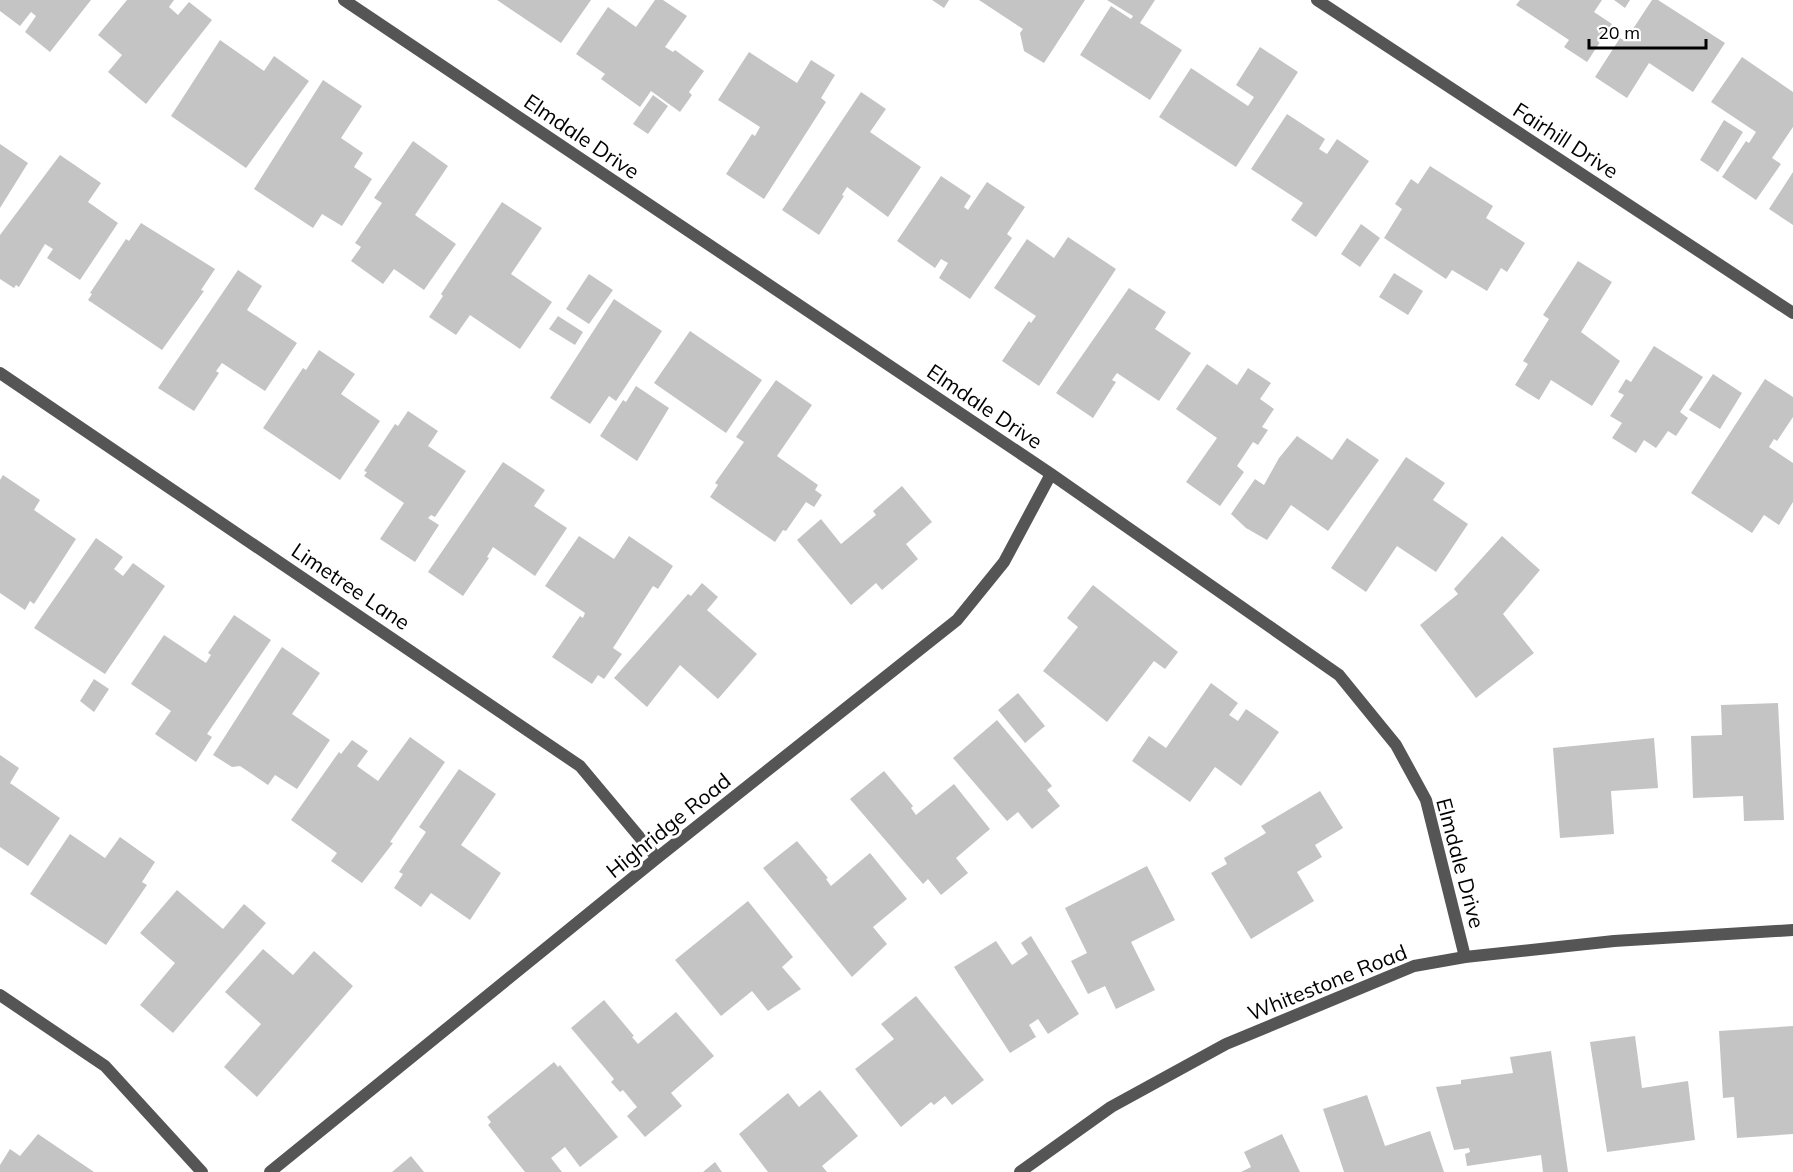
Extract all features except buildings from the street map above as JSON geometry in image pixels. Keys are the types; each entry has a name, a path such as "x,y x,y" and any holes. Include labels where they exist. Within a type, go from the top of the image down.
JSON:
{"street":[{"name":"Elmdale Drive","path":"344,0 1051,474 1339,675 1396,745 1426,800 1465,957"},
{"name":"Fairhill Drive","path":"1317,0 1793,313"},
{"name":"Limetree Lane","path":"0,372 580,766 657,858"},
{"name":"Highridge Road","path":"270,1172 657,858 957,620 1004,562 1051,474"},
{"name":"Whitestone Road","path":"1020,1172 1111,1107 1226,1044 1414,966 1465,957 1614,941 1793,930"},
{"path":"0,995 105,1066 202,1172"}]}
